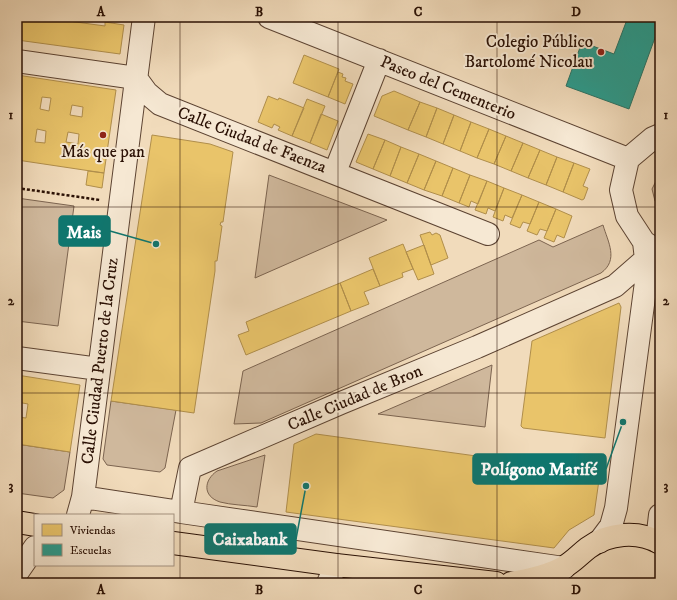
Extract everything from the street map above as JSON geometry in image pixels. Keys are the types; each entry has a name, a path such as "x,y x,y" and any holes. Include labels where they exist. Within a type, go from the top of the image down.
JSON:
{"main road":[{"path":"17,522 34,525"},
{"path":"511,583 538,578 569,569 588,548 613,536 643,536 658,542"},
{"path":"174,543 332,574 496,583"}],"street":[{"name":"Calle Ciudad Puerto de la Cruz","path":"80,506 144,17"},
{"name":"Paseo del Cementerio","path":"269,17 628,159"},
{"path":"335,172 379,60"},
{"path":"17,61 136,78"},
{"name":"Calle Ciudad de Faenza","path":"136,78 147,93 160,104 335,172 488,234"},
{"path":"599,542 611,526 616,508 650,251 627,216 621,190 628,159 653,138 660,135"},
{"name":"Calle Ciudad de Bron","path":"181,512 190,468 341,402 477,347 615,286 650,251"},
{"path":"17,358 99,369"},
{"path":"80,506 181,512 569,569"},
{"path":"658,542 660,516"},
{"path":"17,573 34,548"}],"path":[{"path":"17,188 120,203"}],"shaded area":[{"path":"660,173 660,207 655,201 652,189"},
{"path":"269,175 387,220 255,278"},
{"path":"17,198 74,206 58,326 17,321"},
{"path":"603,225 611,250 611,257 610,262 601,273 261,423 234,424 243,371 539,240 553,247"},
{"path":"492,365 485,427 378,414"},
{"path":"111,401 176,410 165,468 160,472 107,465 103,459"},
{"path":"17,444 70,452 64,490 53,498 17,493"},
{"path":"265,455 257,507 220,502 210,496 207,483 217,471"}],"building: Viviendas":[{"path":"17,17 39,17 105,26 105,22 124,25 120,54 17,40"},
{"path":"304,55 339,69 328,97 293,83"},
{"path":"338,72 343,74 342,77 346,78 345,81 353,84 345,104 328,97"},
{"path":"17,75 116,90 104,173 17,160","holes":["42,97 51,98 49,111 40,109","72,105 83,107 82,117 70,115","37,129 46,131 45,143 35,142","68,132 79,134 78,144 66,142"]},
{"path":"394,91 420,102 408,130 374,116 382,96"},
{"path":"268,96 278,100 279,98 304,108 292,136 278,130 280,127 274,124 272,128 258,122"},
{"path":"307,99 325,106 310,143 292,136"},
{"path":"420,102 437,108 426,137 408,130"},
{"path":"437,108 454,115 443,144 426,137"},
{"path":"321,114 338,121 327,150 310,143"},
{"path":"454,115 471,122 460,151 443,144"},
{"path":"471,122 489,129 477,158 460,151"},
{"path":"489,129 506,136 494,164 477,158"},
{"path":"368,134 385,140 373,169 356,162"},
{"path":"152,135 210,144 233,152 223,222 221,222 220,225 222,226 217,261 215,261 215,271 194,413 111,401"},
{"path":"506,136 523,143 511,171 494,164"},
{"path":"385,140 401,147 390,176 373,169"},
{"path":"523,143 540,150 528,178 511,171"},
{"path":"401,147 419,154 407,183 390,176"},
{"path":"540,150 557,157 546,185 528,178"},
{"path":"419,154 436,161 424,190 407,183"},
{"path":"557,157 574,163 563,192 546,185"},
{"path":"436,161 453,168 442,196 424,190"},
{"path":"574,163 590,169 583,186 588,188 584,199 582,200 563,192"},
{"path":"453,168 470,175 459,203 442,196"},
{"path":"88,171 104,173 102,188 86,185"},
{"path":"470,175 487,181 478,204 471,201 469,207 459,203"},
{"path":"487,181 504,188 495,211 488,208 486,214 475,210"},
{"path":"504,188 522,195 512,218 505,215 503,221 493,217"},
{"path":"522,195 539,202 530,224 523,222 520,228 510,224"},
{"path":"539,202 556,209 547,231 540,229 537,235 527,231"},
{"path":"556,209 572,216 564,238 557,235 554,242 544,238"},
{"path":"430,232 432,235 436,233 440,235 448,258 431,265 420,235"},
{"path":"403,244 413,269 402,273 403,277 380,286 369,258"},
{"path":"424,245 434,274 418,280 406,252"},
{"path":"373,269 380,286 364,292 369,304 351,311 340,283"},
{"path":"340,283 351,311 246,355 238,335 249,331 246,322"},
{"path":"619,303 621,307 605,438 523,428 521,426 532,341"},
{"path":"17,375 80,385 70,452 17,444 17,417 26,418 28,404 17,402"},
{"path":"316,434 600,473 594,515 569,530 554,548 286,512 294,444"}],"building: Escuelas":[{"path":"628,17 660,17 660,24 629,109 566,86 582,42 614,54"}],"place":[{"name":"Colegio Público Bartolomé Nicolau","path":"601,52"},
{"name":"Más que pan","path":"103,135"},
{"name":"Mais","path":"156,244"},
{"name":"Polígono Marifé","path":"623,422"},
{"name":"Caixabank","path":"306,486"}]}
